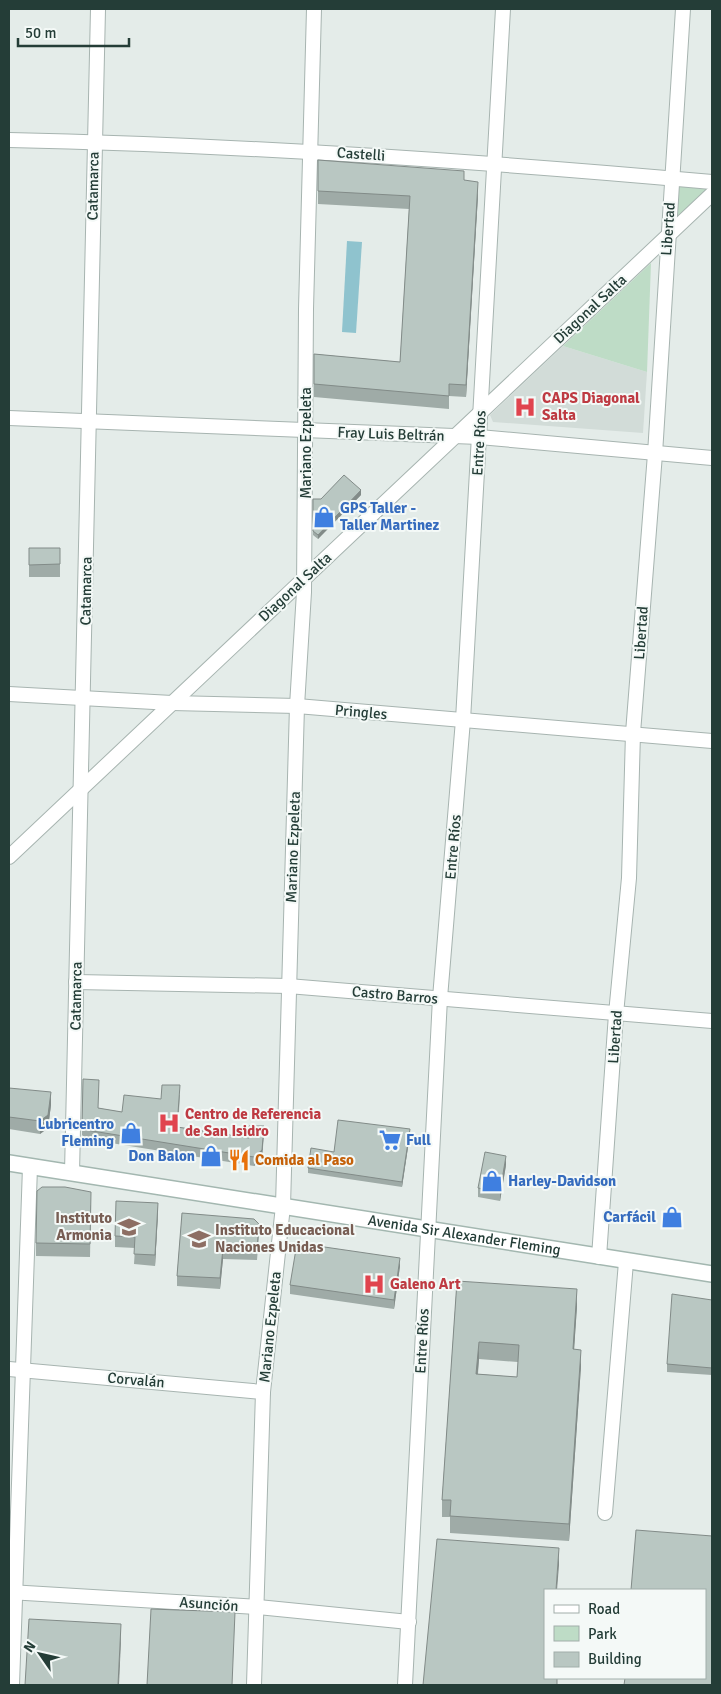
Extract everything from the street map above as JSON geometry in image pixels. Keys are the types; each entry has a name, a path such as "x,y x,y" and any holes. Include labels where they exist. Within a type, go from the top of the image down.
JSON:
{"main road":[{"name":"Avenida Sir Alexander Fleming","path":"9,1163 599,1258 712,1274"}],"street":[{"name":"Catamarca","path":"72,1173 98,9"},
{"name":"Mariano Ezpeleta","path":"254,1685 258,1607 263,1392 283,1206 297,706 304,578 306,309 314,9"},
{"name":"Entre Ríos","path":"405,1685 440,998 463,720 504,9"},
{"name":"Libertad","path":"599,1258 616,1014 629,878 634,734 655,454 667,236 683,9"},
{"name":"Castelli","path":"9,140 311,150 495,162 712,182"},
{"name":"Diagonal Salta","path":"9,857 712,194"},
{"name":"Fray Luis Beltrán","path":"9,418 479,437 712,458"},
{"name":"Pringles","path":"9,694 172,703 297,706 712,741"},
{"name":"Castro Barros","path":"76,982 288,986 712,1021"},
{"path":"12,1685 12,1592 24,1370 30,1166"},
{"path":"605,1513 626,1262"},
{"name":"Corvalán","path":"9,1369 263,1392"},
{"name":"Asunción","path":"12,1592 258,1607 409,1622"}],"shaded area":[{"path":"563,346 647,372 643,433 493,422 490,415"}],"green space":[{"path":"672,178 712,182 712,194 667,236"},
{"path":"651,263 647,372 563,346"}],"water":[{"path":"347,241 362,242 356,333 342,332"}],"building":[{"path":"318,160 464,171 464,180 478,182 466,385 449,384 449,396 314,384 314,354 400,362 410,196 318,191"},
{"name":"GPS Taller - Taller Martinez","path":"344,475 361,490 318,535 313,531 313,499 321,499"},
{"path":"29,548 60,548 60,564 29,565"},
{"path":"83,1079 99,1080 98,1108 122,1112 124,1095 161,1099 162,1085 180,1085 177,1127 249,1138 249,1126 264,1126 262,1150 254,1157 86,1130 82,1125"},
{"path":"9,1088 51,1092 48,1115 40,1121 9,1117"},
{"path":"338,1120 410,1129 402,1182 308,1168 311,1148 334,1152"},
{"name":"Harley-Davidson","path":"485,1152 506,1156 500,1192 478,1188"},
{"path":"42,1187 65,1187 91,1192 90,1244 36,1243 37,1191"},
{"path":"116,1201 158,1203 155,1255 134,1254 135,1237 115,1236"},
{"path":"182,1213 254,1219 259,1224 257,1250 223,1248 220,1278 177,1276"},
{"path":"297,1243 400,1258 394,1300 290,1285"},
{"path":"457,1281 577,1289 573,1349 581,1350 569,1524 450,1516 451,1500 442,1500","holes":["479,1342 519,1345 517,1377 476,1374"]},
{"path":"672,1294 712,1300 712,1368 667,1364"},
{"path":"636,1530 712,1536 712,1685 624,1685 625,1679 706,1679 706,1589 631,1589"},
{"path":"437,1539 559,1548 556,1589 544,1589 544,1679 557,1679 557,1685 423,1685"},
{"path":"151,1609 235,1612 232,1685 147,1685"},
{"path":"29,1619 121,1624 118,1685 25,1685"}],"place":[{"name":"CAPS Diagonal Salta","path":"525,407"},
{"name":"GPS Taller - Taller Martinez","path":"324,517"},
{"name":"Centro de Referencia de San Isidro","path":"169,1123"},
{"name":"Lubricentro Fleming","path":"131,1133"},
{"name":"Full","path":"390,1140"},
{"name":"Don Balon","path":"211,1156"},
{"name":"Comida al Paso","path":"239,1160"},
{"name":"Harley-Davidson","path":"492,1181"},
{"name":"Carfácil","path":"672,1217"},
{"name":"Instituto Armonia","path":"129,1227"},
{"name":"Instituto Educacional Naciones Unidas","path":"199,1239"},
{"name":"Galeno Art","path":"374,1284"}]}
